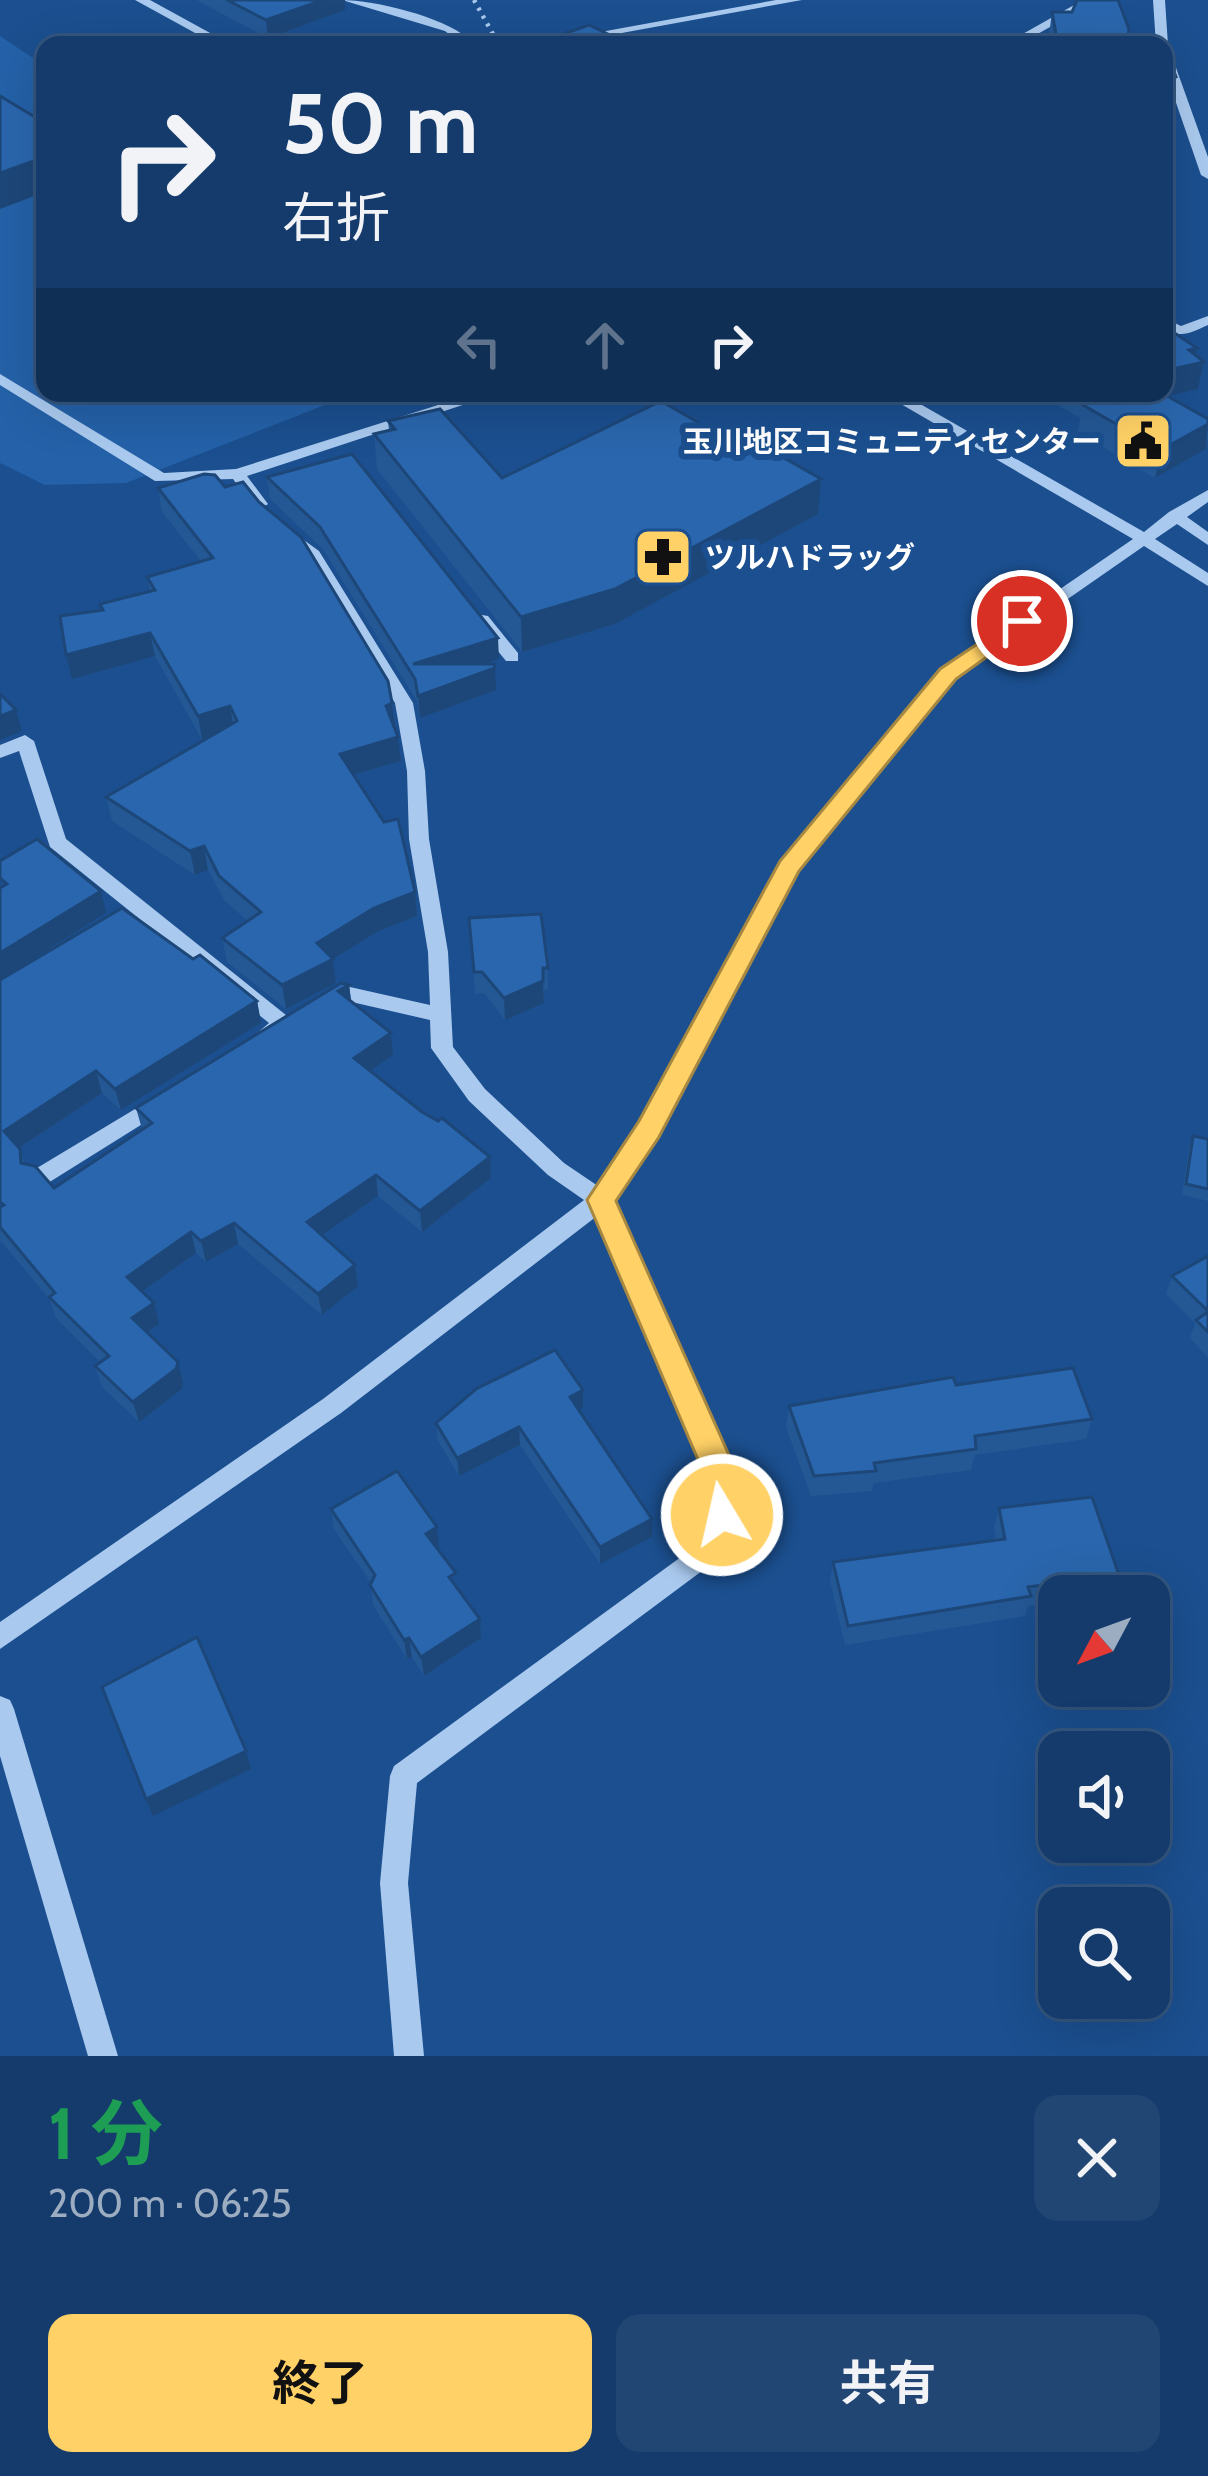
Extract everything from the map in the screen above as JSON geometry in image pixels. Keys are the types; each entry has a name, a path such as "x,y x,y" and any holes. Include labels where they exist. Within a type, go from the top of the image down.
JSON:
{"street":[{"path":"141,0 209,36"},
{"path":"348,0 449,29 458,36"},
{"path":"587,36 796,0"},
{"path":"1026,36 1092,0"},
{"path":"1159,0 1162,36"},
{"path":"1173,76 1208,175"},
{"path":"1173,328 1180,332 1208,320"},
{"path":"0,379 36,401"},
{"path":"37,402 161,478 237,474 462,402"},
{"path":"906,402 1147,540 1208,581"},
{"path":"341,440 355,458"},
{"path":"237,474 272,519 313,555 404,703 438,952 442,1048 477,1095 556,1169 601,1200 716,1462 722,1515 705,1554 404,1776 394,1883 409,2056"},
{"path":"0,1637 332,1406 601,1200 649,1129 789,867 948,674 1208,495"},
{"path":"1175,515 1208,540"},
{"path":"469,603 512,657"},
{"path":"0,752 25,741 57,842 284,1024"},
{"path":"118,921 137,909"},
{"path":"243,1049 341,992 441,1015"},
{"path":"40,1177 182,1088"},
{"path":"0,1709 103,2056"}],"shaded area":[{"path":"0,36 36,60 36,402 332,402 126,483 45,485 0,463"}],"building":[{"path":"227,0 323,0 266,20"},
{"path":"1077,0 1118,0 1128,36 1056,36 1052,12 1072,12"},
{"path":"589,25 612,36 558,36"},
{"path":"0,96 36,118 36,160 0,173"},
{"path":"1173,332 1197,348 1189,350 1204,362 1173,369"},
{"path":"1173,399 1208,419 1208,424 1161,450 1083,405"},
{"path":"663,402 739,446 751,439 821,479 615,589 521,617 374,434 395,429 388,421 440,409 502,478"},
{"path":"352,454 498,638 413,664 494,664 495,668 418,696 415,679 320,527 267,477"},
{"path":"215,475 225,487 243,482 301,537 388,681 392,703 386,706 398,737 340,754 384,822 398,819 415,892 374,908 317,943 333,959 282,985 222,938 261,912 219,876 204,846 190,851 106,797 237,721 230,706 198,716 150,633 66,655 60,616 103,610 100,604 155,590 147,577 213,558 158,488"},
{"path":"0,694 16,710 0,716"},
{"path":"37,839 101,891 0,953 0,888 7,884 0,878 0,861"},
{"path":"122,908 193,959 200,955 257,1001 115,1089 96,1071 4,1131 20,1149 21,1163 35,1166 54,1188 152,1123 136,1108 341,983 349,985 338,991 391,1033 354,1058 422,1112 438,1121 442,1118 490,1157 420,1211 376,1175 307,1222 355,1265 318,1294 234,1223 201,1241 191,1232 127,1277 154,1303 132,1318 178,1362 176,1369 133,1402 95,1366 109,1356 49,1297 55,1293 0,1227 4,1205 0,1202 0,980"},
{"path":"541,914 548,968 543,968 543,981 504,998 482,972 474,972 469,918"},
{"path":"1193,1136 1208,1139 1208,1189 1186,1184"},
{"path":"1208,1256 1208,1311 1172,1276"},
{"path":"1208,1312 1208,1332 1196,1320"},
{"path":"555,1350 583,1390 570,1397 652,1519 600,1547 519,1427 457,1458 436,1423 476,1389"},
{"path":"1073,1368 1092,1419 975,1436 976,1449 874,1463 876,1471 814,1476 789,1406 953,1377 956,1385"},
{"path":"397,1471 437,1527 426,1534 456,1573 449,1577 480,1619 421,1657 409,1638 404,1640 370,1585 375,1575 331,1509"},
{"path":"1092,1497 1119,1575 1038,1575 1038,1586 1028,1587 1031,1596 848,1626 833,1562 1005,1539 999,1508"},
{"path":"197,1637 246,1751 146,1799 102,1687"}],"place":[{"name":"玉川地区コミュニティセンター","path":"1143,441"},
{"name":"ツルハドラッグ","path":"663,557"}],"route":[{"path":"722,1515 716,1462 601,1200 649,1129 789,867 948,674 1022,621"}]}
